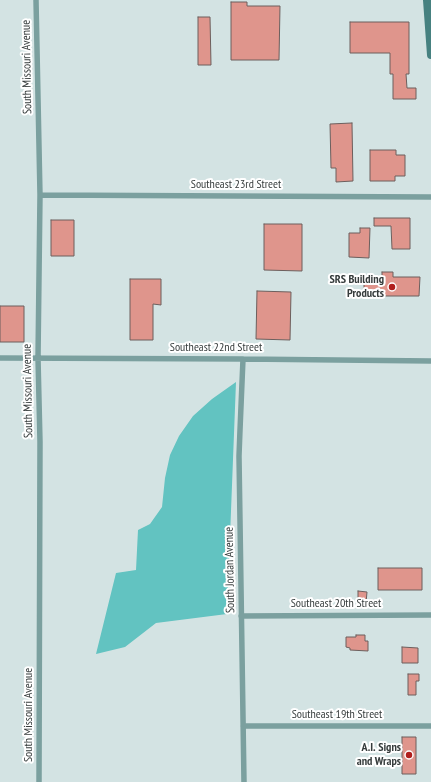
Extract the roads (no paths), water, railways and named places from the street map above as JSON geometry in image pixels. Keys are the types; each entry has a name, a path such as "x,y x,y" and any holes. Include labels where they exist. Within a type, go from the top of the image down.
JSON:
{"main road":[{"path":"427,0 431,55"}],"street":[{"name":"South Missouri Avenue","path":"36,0 40,195 38,358 40,442 39,782"},
{"name":"Southeast 23rd Street","path":"40,195 431,197"},
{"name":"Southeast 22nd Street","path":"0,358 431,360"},
{"name":"South Jordan Avenue","path":"243,359 240,450 244,782"},
{"name":"Southeast 20th Street","path":"241,616 431,615"},
{"name":"Southeast 19th Street","path":"243,726 431,726"}],"place":[{"name":"SRS Building Products","path":"392,287"},
{"name":"A.I. Signs and Wraps","path":"409,755"}]}
